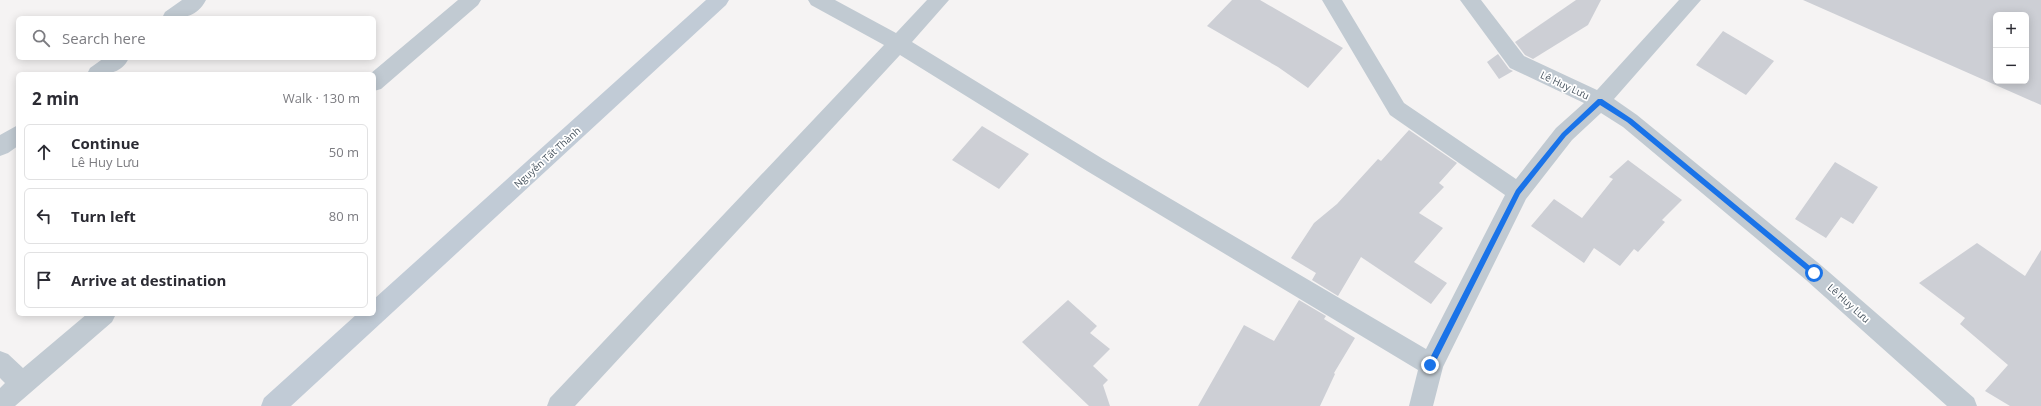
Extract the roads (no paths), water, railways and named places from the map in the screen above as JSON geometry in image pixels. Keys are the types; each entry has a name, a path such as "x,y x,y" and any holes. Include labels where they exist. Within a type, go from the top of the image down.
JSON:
{"main road":[{"name":"Nguyễn Tất Thành","path":"376,312 719,0"},
{"name":"Nguyễn Tất Thành","path":"273,406 372,316"}],"street":[{"path":"175,16 196,0"},
{"path":"376,81 471,0"},
{"path":"818,0 899,44 1095,165 1430,365"},
{"path":"559,406 939,0"},
{"path":"1332,0 1398,109 1518,192"},
{"name":"Lê Huy Lưu","path":"1470,0 1517,62 1600,101 1630,121 1808,268 1965,406"},
{"path":"1421,406 1430,365 1518,192 1564,134 1600,101 1691,0"},
{"path":"100,72 116,60"},
{"path":"0,147 16,135"},
{"path":"0,403 102,316"},
{"path":"0,362 23,384"}]}
